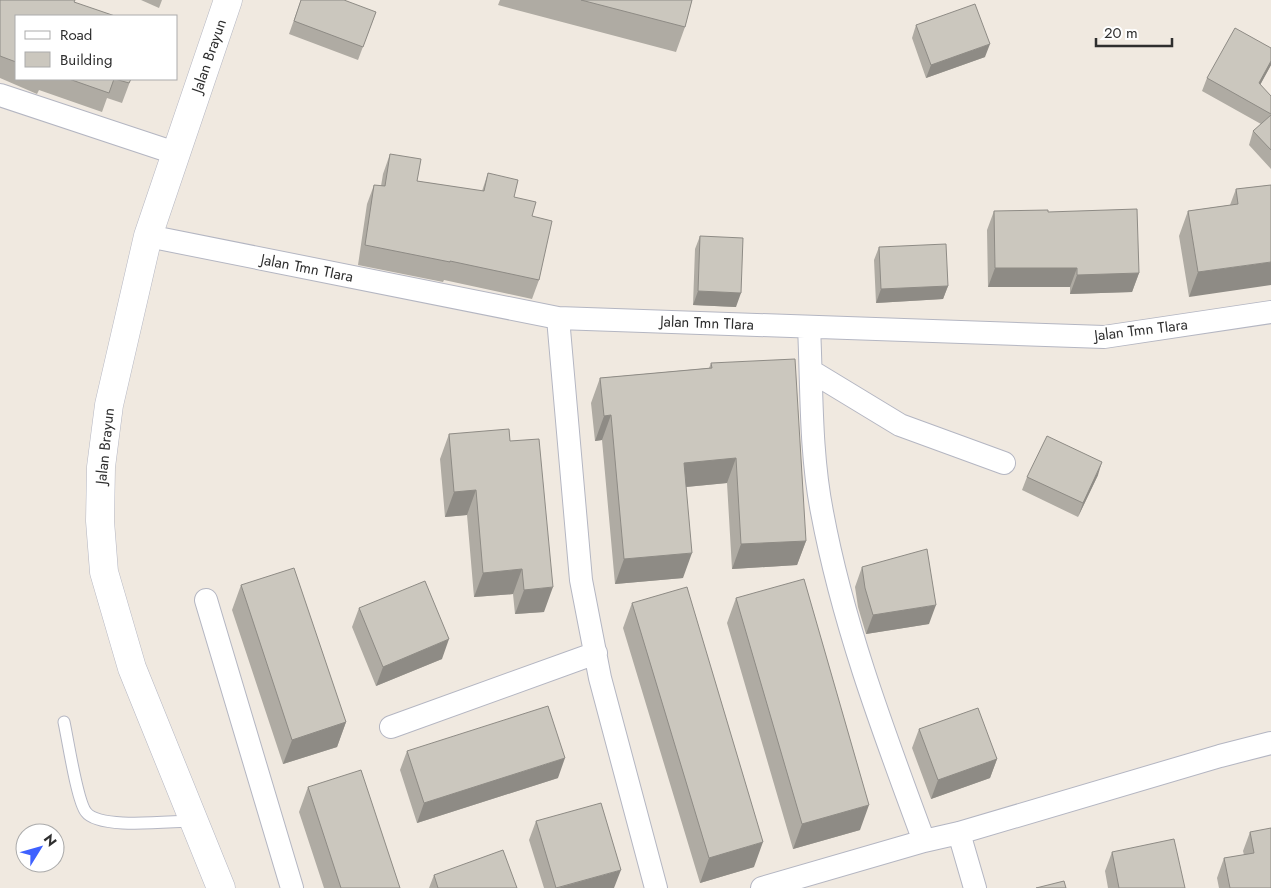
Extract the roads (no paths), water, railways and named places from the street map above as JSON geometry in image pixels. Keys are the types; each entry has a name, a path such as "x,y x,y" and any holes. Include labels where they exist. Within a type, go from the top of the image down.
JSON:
{"main road":[{"name":"Jalan Brayun","path":"221,888 132,668 104,572 100,521 101,467 108,405 148,236 228,0"}],"street":[{"path":"0,95 175,153"},
{"name":"Jalan Tmn TIara","path":"148,236 558,318 1104,337 1271,312"},
{"path":"558,318 581,580 600,678 656,888"},
{"path":"809,327 814,445 821,510 837,583 883,730 924,841"},
{"path":"811,371 900,425 1004,463"},
{"path":"206,600 292,888"},
{"path":"391,727 596,653"},
{"path":"764,888 1220,756 1271,743"},
{"path":"959,833 975,888"}],"lane":[{"path":"64,722 81,800 86,813 98,820 115,823 194,821"}]}
